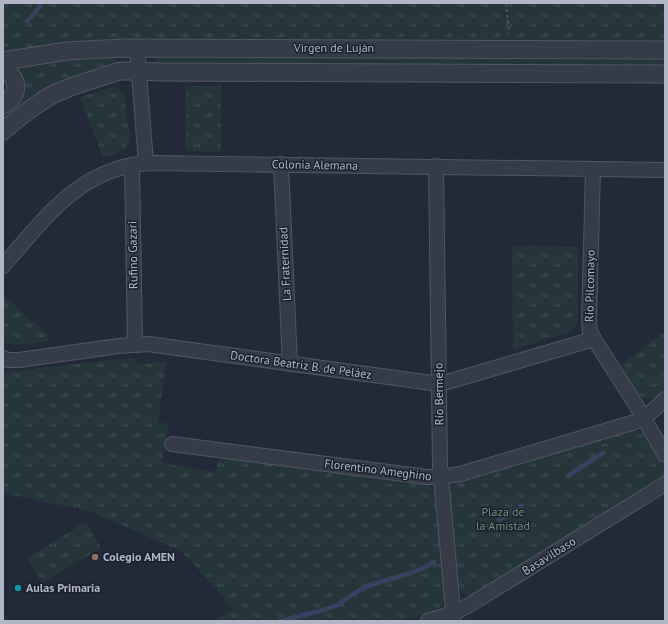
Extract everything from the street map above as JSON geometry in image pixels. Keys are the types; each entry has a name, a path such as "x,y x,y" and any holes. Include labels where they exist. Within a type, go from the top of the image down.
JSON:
{"street":[{"name":"Virgen de Luján","path":"3,62 46,54 110,48 665,50"},
{"name":"Rufino Gazari","path":"134,345 139,164 137,48"},
{"path":"3,68 13,78 16,89 13,97 3,105"},
{"name":"Virgen de Luján","path":"3,131 31,108 52,95 83,82 124,70 160,72 665,74"},
{"name":"Colonia Alemana","path":"3,266 42,222 71,194 88,181 119,167 139,164 281,164 665,170"},
{"name":"La Fraternidad","path":"281,164 290,364"},
{"name":"Río Bermejo","path":"436,166 441,477 454,617"},
{"name":"Río Pilcomayo","path":"593,169 589,321 590,332 644,418 665,455"},
{"name":"Doctora Beatriz B. de Peláez","path":"3,358 8,360 19,360 148,344 439,383 447,382 594,339"},
{"name":"Florentino Ameghino","path":"172,444 427,477 441,477 460,474 630,424 644,418 665,399"},
{"name":"Basavilbaso","path":"428,621 454,617 471,604 665,484"}],"path":[{"path":"506,3 509,39"}],"green space":[{"path":"3,3 665,3 665,43 3,54"},
{"path":"157,56 665,57 665,66 160,64 156,61"},
{"path":"114,57 116,61 113,64 53,86 3,122 3,110 14,67 57,60"},
{"path":"115,86 124,92 130,139 125,149 103,158 80,97"},
{"path":"186,86 221,86 221,152 186,151"},
{"path":"512,246 578,247 578,323 569,333 513,349"},
{"path":"3,294 47,335 48,341 15,345 3,342"},
{"path":"665,331 665,389 654,398 646,399 637,392 620,365"},
{"path":"132,358 140,364 166,361 158,422 168,424 162,463 215,472 218,460 225,457 424,483 431,487 437,498 444,598 442,606 437,610 402,621 213,621 233,609 190,560 180,551 92,512 3,493 3,372"},
{"name":"Plaza de la Amistad","path":"635,430 640,431 644,435 664,467 664,474 659,480 473,594 465,595 460,591 458,586 450,490 452,486 458,481"},
{"path":"86,522 101,548 42,583 27,558"}],"waterway":[{"path":"27,21 35,13 41,3"},
{"path":"568,476 603,453"},
{"path":"499,520 521,506"},
{"path":"280,621 338,605 356,592 370,585 411,573 434,562"}],"place":[{"name":"Colegio AMEN","path":"95,557"},
{"name":"Aulas Primaria","path":"18,588"}]}
